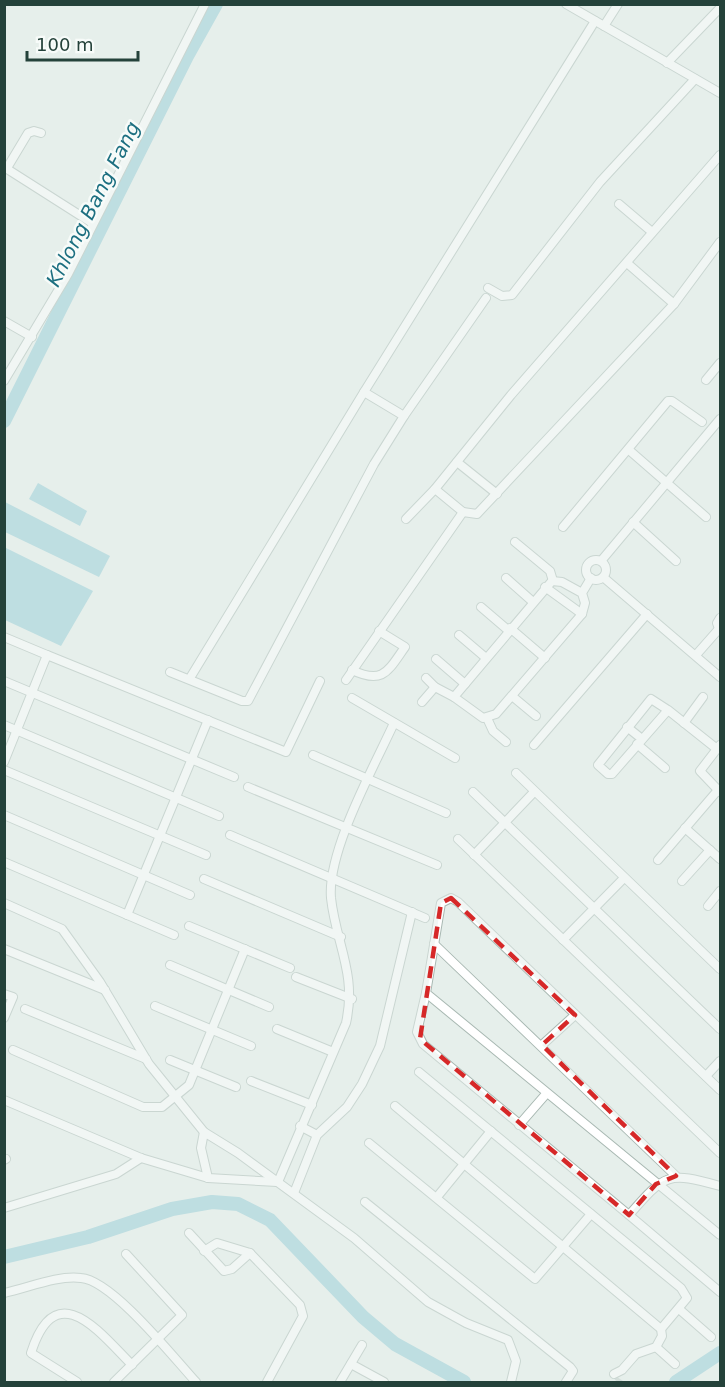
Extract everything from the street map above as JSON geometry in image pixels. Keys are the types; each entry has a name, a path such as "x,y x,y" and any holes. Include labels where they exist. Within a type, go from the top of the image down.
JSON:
{"street":[{"path":"4,381 68,274 205,4"},
{"path":"566,4 720,93"},
{"path":"190,678 364,392 599,24 618,4"},
{"path":"667,63 720,8"},
{"path":"488,288 502,296 512,295 600,182 695,79"},
{"path":"40,133 34,131 28,134 6,168 92,223"},
{"path":"406,519 435,489 523,380 720,155"},
{"path":"619,204 652,232"},
{"path":"435,489 462,512 477,514 674,304 720,242"},
{"path":"627,263 674,304"},
{"path":"170,672 190,678 242,701 248,701 353,501 404,416 486,298"},
{"path":"4,321 32,337"},
{"path":"706,380 720,363"},
{"path":"364,392 404,416"},
{"path":"563,526 670,400 702,422"},
{"path":"601,561 720,419"},
{"path":"629,450 706,517"},
{"path":"457,462 497,494"},
{"path":"346,680 462,512"},
{"path":"633,522 676,561"},
{"path":"454,697 549,584 550,571 515,542"},
{"path":"591,578 586,572 586,565 594,560 601,561 606,569 603,577"},
{"path":"591,578 603,577 720,677"},
{"path":"506,578 533,602"},
{"path":"582,593 591,578"},
{"path":"426,678 435,687 454,697 477,715 487,718 496,714 582,614 585,603 582,593 562,582 549,584"},
{"path":"549,584 582,614"},
{"path":"481,607 545,658"},
{"path":"534,745 647,614"},
{"path":"696,655 719,631 717,623 720,618"},
{"path":"352,670 365,676 381,676 387,672 405,647 379,631"},
{"path":"459,635 486,658"},
{"path":"4,637 286,752 320,681"},
{"path":"4,762 19,731 47,655"},
{"path":"436,659 465,684"},
{"path":"4,681 234,777"},
{"path":"422,702 435,687"},
{"path":"512,696 536,716"},
{"path":"684,723 703,697"},
{"path":"352,698 455,758"},
{"path":"658,860 719,791 700,771 719,747 652,698 598,765 608,774 612,774 668,710"},
{"path":"487,718 493,731 506,742"},
{"path":"127,915 208,720"},
{"path":"278,1182 346,1023 352,999 331,897 333,878 346,828 394,723"},
{"path":"4,725 219,816"},
{"path":"627,727 665,768"},
{"path":"313,755 446,813"},
{"path":"4,770 206,855"},
{"path":"516,773 720,969"},
{"path":"248,787 437,865"},
{"path":"473,792 720,1029"},
{"path":"474,855 534,792"},
{"path":"4,815 190,895"},
{"path":"685,828 720,859"},
{"path":"230,835 425,918"},
{"path":"458,839 720,1090"},
{"path":"682,881 710,850"},
{"path":"4,862 174,935"},
{"path":"563,940 624,878"},
{"path":"204,879 341,937"},
{"path":"708,906 720,891"},
{"path":"720,1153 451,898 441,903 417,1032 423,1044 720,1292"},
{"path":"4,903 62,929 105,990 146,1059 173,1097 204,1132 294,1193 354,1238 429,1302 466,1323 508,1340 516,1361 512,1379"},
{"path":"294,1193 317,1135 347,1107 362,1084 380,1046 412,912"},
{"path":"189,926 290,968"},
{"path":"434,944 542,1045 676,1176 720,1186"},
{"path":"4,949 105,990"},
{"path":"13,1050 143,1107 162,1107 189,1085 245,949"},
{"path":"170,965 269,1007"},
{"path":"296,977 352,999"},
{"path":"426,993 720,1235"},
{"path":"4,994 12,997 4,1018"},
{"path":"155,1006 251,1046"},
{"path":"25,1009 146,1059"},
{"path":"542,1045 575,1015"},
{"path":"277,1029 333,1052"},
{"path":"170,1060 236,1087"},
{"path":"706,1076 720,1061"},
{"path":"419,1072 681,1288 687,1298 661,1329"},
{"path":"252,1081 312,1105"},
{"path":"519,1125 546,1094"},
{"path":"4,1100 141,1158 208,1178 278,1182"},
{"path":"395,1106 661,1329 662,1336 656,1347 636,1354 615,1377"},
{"path":"300,1126 317,1135"},
{"path":"437,1197 491,1131"},
{"path":"204,1132 201,1148 208,1178"},
{"path":"369,1143 534,1278 539,1278 591,1214"},
{"path":"4,1208 116,1174 141,1158"},
{"path":"629,1215 656,1184 676,1176"},
{"path":"365,1202 570,1367 573,1371 566,1383"},
{"path":"189,1233 220,1269 227,1271 250,1253"},
{"path":"204,1251 217,1244 250,1253 293,1296 303,1311 303,1316 267,1383"},
{"path":"114,1383 182,1317 182,1314 126,1254"},
{"path":"4,1293 65,1279 85,1278 109,1290 196,1383"},
{"path":"679,1309 711,1337"},
{"path":"77,1383 31,1353 49,1322 62,1315 73,1313 88,1321 132,1365"},
{"path":"340,1383 362,1345"},
{"path":"656,1347 675,1364"},
{"path":"351,1364 384,1383"}],"highlighted area":[{"path":"451,898 575,1015 542,1045 676,1176 656,1184 629,1215 420,1039 441,903"}],"water":[{"path":"38,483 87,511 80,526 29,499"},
{"path":"5,502 110,556 99,577 5,532"},
{"path":"6,548 93,591 61,646 5,620"}],"waterway":[{"name":"Khlong Bang Fang","path":"4,421 187,56 216,4"},
{"path":"4,1257 88,1237 172,1209 212,1202 238,1204 270,1220 363,1317 395,1344 464,1382"},
{"path":"676,1382 720,1353"}]}
